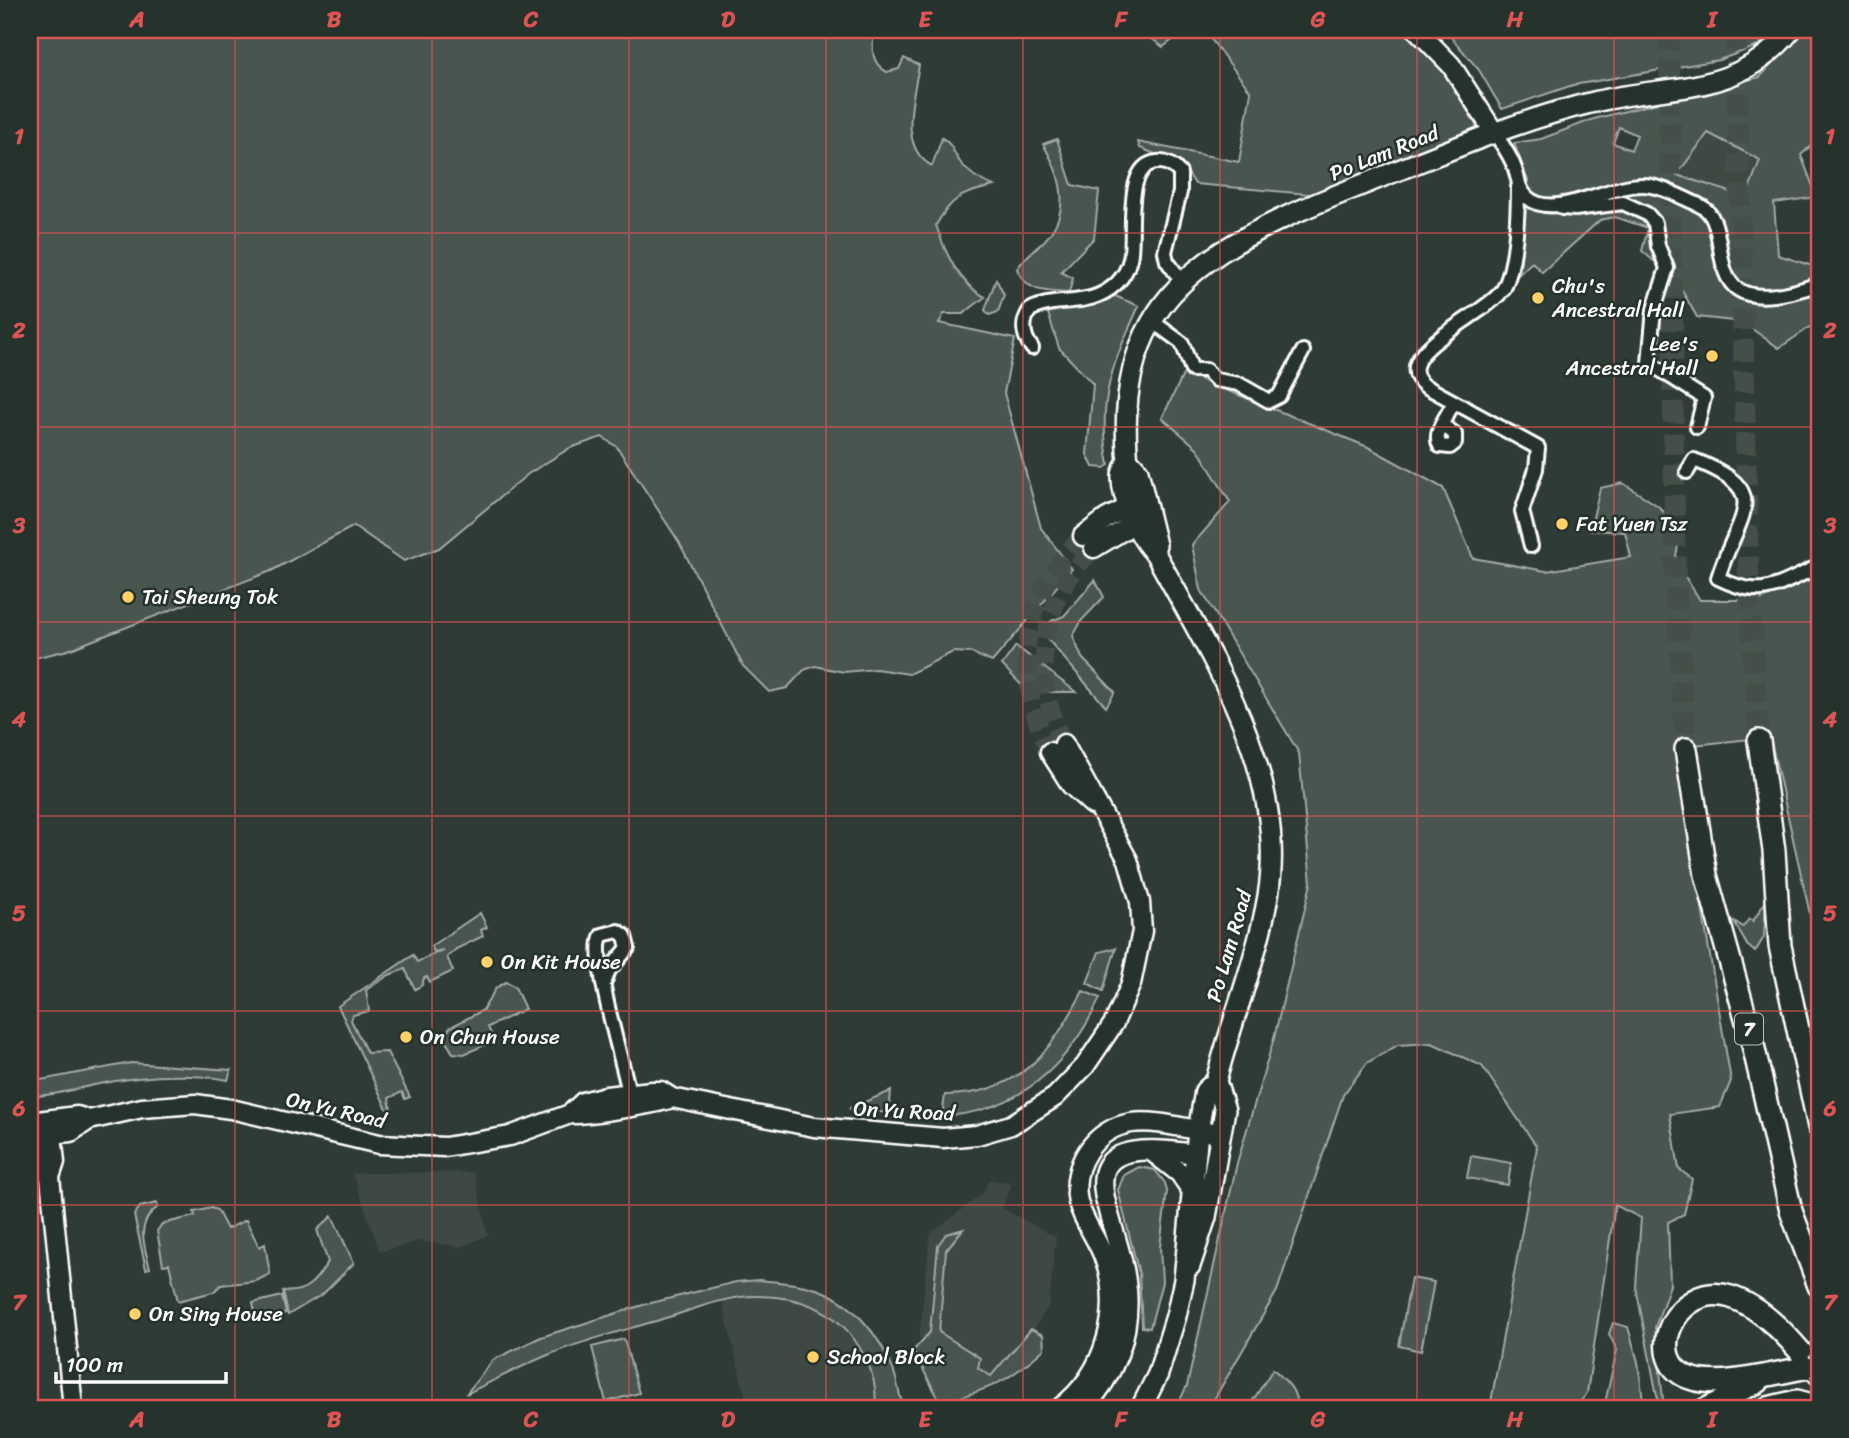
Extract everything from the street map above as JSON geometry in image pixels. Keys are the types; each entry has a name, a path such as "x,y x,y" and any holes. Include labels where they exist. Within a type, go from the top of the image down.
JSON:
{"highway":[{"name":"7","path":"1759,741 1774,851 1780,946 1819,1127"},
{"name":"7","path":"1686,749 1706,875 1751,1036 1791,1211 1819,1286"},
{"path":"1715,1294 1735,1298 1769,1321 1816,1369 1717,1381 1695,1380 1679,1372 1669,1356 1667,1341 1673,1319 1682,1308 1694,1299 1715,1294"},
{"path":"1768,1408 1797,1401 1819,1406"}],"main road":[{"name":"Po Lam Road","path":"1141,1408 1168,1343 1184,1280 1206,1217 1209,1133 1205,1091 1218,1091 1265,914 1270,878 1271,827 1253,747 1200,636 1155,553 1145,545 1134,512 1128,460 1130,380 1152,321 1183,283 1221,253 1267,228 1360,186 1494,132 1593,102 1718,81 1741,73 1763,60 1791,30"},
{"name":"Po Lam Road","path":"1184,1280 1195,1154 1209,1133"},
{"path":"1152,1151 1180,1173 1191,1189"}],"street":[{"path":"1417,30 1451,65 1516,169 1518,187 1510,270 1502,291 1422,352 1414,367 1419,382 1538,448 1536,469 1522,511 1531,546"},
{"path":"1032,348 1024,335 1026,317 1031,310 1095,297 1118,282 1125,272 1132,244 1133,193 1140,173 1147,164 1165,162 1180,173 1180,192 1165,253 1167,261 1183,283"},
{"path":"1557,207 1608,189 1653,186 1702,206 1711,214 1724,271 1743,291 1772,297 1819,284"},
{"path":"1518,187 1538,205 1575,209 1623,203 1647,214 1655,223 1658,246 1667,268 1654,309 1649,363 1704,398 1696,427"},
{"path":"1152,321 1182,343 1192,370 1206,370 1216,380 1239,384 1269,401 1279,396 1303,351"},
{"path":"1442,425 1454,402"},
{"path":"1687,472 1694,460 1716,468 1733,478 1743,494 1742,521 1727,549 1718,578 1740,589 1761,591 1812,569 1819,570"},
{"path":"1088,542 1107,517 1134,512"},
{"name":"On Yu Road","path":"40,1128 78,1129 89,1120 158,1105 204,1105 357,1140 423,1148 489,1141 570,1114 583,1102 626,1099 661,1091 671,1098 814,1127 943,1138 994,1130 1042,1108 1068,1085 1102,1042 1123,1004 1140,949 1142,918 1133,873 1098,809 1071,785 1057,748"},
{"path":"604,984 609,970 628,948 622,933 610,931 603,934 598,950 604,984 616,1043 614,1058 626,1099"},
{"path":"598,950 608,960 618,960"},
{"path":"1060,1408 1093,1372 1105,1344 1112,1314 1109,1274 1079,1205 1077,1182 1082,1160 1101,1136 1129,1123 1144,1122 1209,1133"},
{"path":"40,1128 42,1163 50,1177 73,1408"},
{"path":"1084,1408 1114,1365 1127,1318 1126,1280 1102,1197 1103,1178 1110,1164 1122,1154 1134,1150 1195,1154"},
{"path":"1705,1408 1753,1384 1816,1369"}],"shaded area":[{"path":"30,30 874,30 873,54 881,68 887,72 899,69 904,58 919,65 912,106 911,134 914,147 921,157 932,166 942,138 967,170 994,186 974,191 953,202 936,225 948,256 960,275 967,284 985,297 963,314 944,314 939,323 1015,339 1004,393 1041,528 1072,569 992,662 972,653 953,652 909,674 876,669 844,672 815,666 804,670 787,688 769,692 743,666 679,542 617,447 602,437 570,448 528,474 439,548 404,561 354,526 271,571 68,650 30,659"},
{"path":"1140,30 1186,30 1163,47"},
{"path":"1204,30 1401,30 1436,61 1477,127 1320,195 1195,184 1183,165 1140,148 1138,142 1239,162 1251,92"},
{"path":"1445,30 1772,30 1758,46 1719,60 1573,85 1502,109 1479,70"},
{"path":"1804,30 1819,30 1819,143 1815,142 1801,155 1817,197 1774,203 1778,255 1819,268 1819,321 1779,348 1742,322 1697,317 1676,280 1642,251 1648,228 1615,217 1600,220 1542,272 1532,262 1516,277 1520,269 1528,181 1514,143 1541,139 1594,119 1760,77","holes":["1619,127 1637,135 1631,150 1613,143","1708,133 1760,160 1746,197 1677,175"]},
{"path":"1708,133 1760,160 1747,197 1677,175"},
{"path":"1057,139 1072,185 1099,191 1094,238 1061,272 1073,278 1069,293 1032,287 1017,269 1044,241 1059,217 1059,180 1043,144"},
{"path":"996,279 1004,295 998,312 989,315 985,310"},
{"path":"1115,296 1139,306 1109,383 1105,442 1109,465 1104,468 1093,467 1087,454 1093,384 1059,348 1048,313"},
{"path":"1184,373 1368,447 1443,488 1473,558 1546,571 1631,557 1625,532 1590,530 1600,488 1623,483 1658,506 1681,531 1675,561 1700,600 1760,600 1812,578 1819,579 1819,954 1770,737 1675,747 1731,1081 1720,1107 1670,1114 1679,1169 1692,1179 1684,1214 1668,1222 1670,1285 1655,1327 1664,1408 1661,1408 1656,1391 1636,1287 1641,1218 1615,1205 1587,1393 1576,1408 1490,1408 1537,1147 1482,1066 1432,1043 1398,1045 1367,1063 1343,1095 1277,1291 1209,1408 1176,1408 1187,1386 1237,1163 1274,1038 1311,883 1299,753 1201,590 1192,545 1230,502 1197,448 1162,418"},
{"path":"1095,580 1104,597 1082,620 1073,636 1082,658 1115,692 1106,707 1045,636 1051,621 1064,616"},
{"path":"1016,646 1076,692 1028,692 1002,665"},
{"path":"1766,901 1764,937 1755,952 1747,945 1733,920 1743,927 1749,919 1753,921"},
{"path":"480,913 487,927 481,930 483,936 456,949 447,957 453,971 430,982 427,977 424,978 422,985 415,989 405,969 389,975 366,990 369,1011 353,1015 351,1020 367,1053 387,1052 410,1097 405,1099 402,1092 389,1098 391,1110 387,1109 338,1006 413,955 417,962 443,950 434,952 431,946"},
{"path":"1116,948 1103,991 1087,983 1099,952"},
{"path":"506,982 515,987 525,1009 488,1027 494,1041 464,1054 453,1053 445,1040 449,1028 483,1010 496,988"},
{"path":"1083,991 1100,998 1073,1044 1038,1081 994,1106 969,1113 942,1116 945,1095 971,1093 994,1087 1030,1066 1058,1033"},
{"path":"131,1063 231,1070 228,1080 194,1076 144,1077 30,1096 30,1082"},
{"path":"891,1091 889,1113 850,1109 850,1108"},
{"path":"1471,1156 1511,1163 1508,1185 1467,1178"},
{"path":"1139,1167 1155,1170 1165,1183 1167,1191 1160,1247 1162,1282 1150,1328 1142,1327 1139,1274 1118,1190 1124,1175"},
{"path":"474,1172 488,1235 461,1247 419,1241 380,1252 352,1173"},
{"path":"989,1179 1012,1183 1002,1208 1056,1237 1049,1306 998,1384 919,1338 930,1234 983,1193"},
{"path":"30,1202 37,1254 30,1303"},
{"path":"157,1203 158,1207 146,1220 144,1227 144,1243 150,1268 146,1269 134,1215 140,1207"},
{"path":"211,1208 217,1210 227,1229 246,1220 259,1247 265,1244 270,1274 256,1281 221,1285 213,1292 178,1301 169,1264 163,1265 157,1231 162,1224 195,1216 194,1212"},
{"path":"332,1216 354,1263 323,1294 288,1315 283,1291 305,1288 315,1280 328,1262 317,1230"},
{"path":"963,1229 946,1250 939,1332 980,1358 978,1368 991,1376 1031,1329 1043,1335 1044,1349 1019,1370 996,1384 941,1403 913,1351 930,1332 938,1245 946,1234"},
{"path":"1411,1278 1434,1282 1421,1351 1399,1346"},
{"path":"759,1280 813,1288 827,1293 851,1309 872,1332 888,1358 904,1408 875,1408 874,1381 864,1355 845,1328 834,1319 811,1305 798,1301 757,1296 712,1303 581,1343 531,1362 466,1394 493,1360 541,1337 643,1305 736,1282"},
{"path":"282,1296 286,1313 257,1320 253,1303"},
{"path":"758,1296 807,1302 829,1314 849,1332 873,1373 877,1393 875,1408 748,1408 722,1301"},
{"path":"1613,1323 1628,1327 1638,1362 1644,1408 1599,1408 1605,1403 1617,1350 1609,1334"},
{"path":"624,1339 639,1393 606,1402 592,1347"},
{"path":"1273,1369 1293,1390 1297,1408 1248,1408"}],"tunnel":[{"path":"1669,30 1675,567 1686,749"},
{"path":"1736,30 1749,587 1759,741"},
{"path":"1050,752 1030,694 1028,638 1034,611 1046,585 1062,560 1083,536"},
{"path":"1064,744 1046,692 1045,641 1061,592 1075,569 1094,548"}],"place":[{"name":"Chu's Ancestral Hall","path":"1538,298"},
{"name":"Lee's Ancestral Hall","path":"1712,356"},
{"name":"Fat Yuen Tsz","path":"1562,524"},
{"name":"Tai Sheung Tok","path":"128,597"},
{"name":"On Kit House","path":"487,962"},
{"name":"On Chun House","path":"406,1037"},
{"name":"On Sing House","path":"135,1314"},
{"name":"School Block","path":"813,1357"}]}
